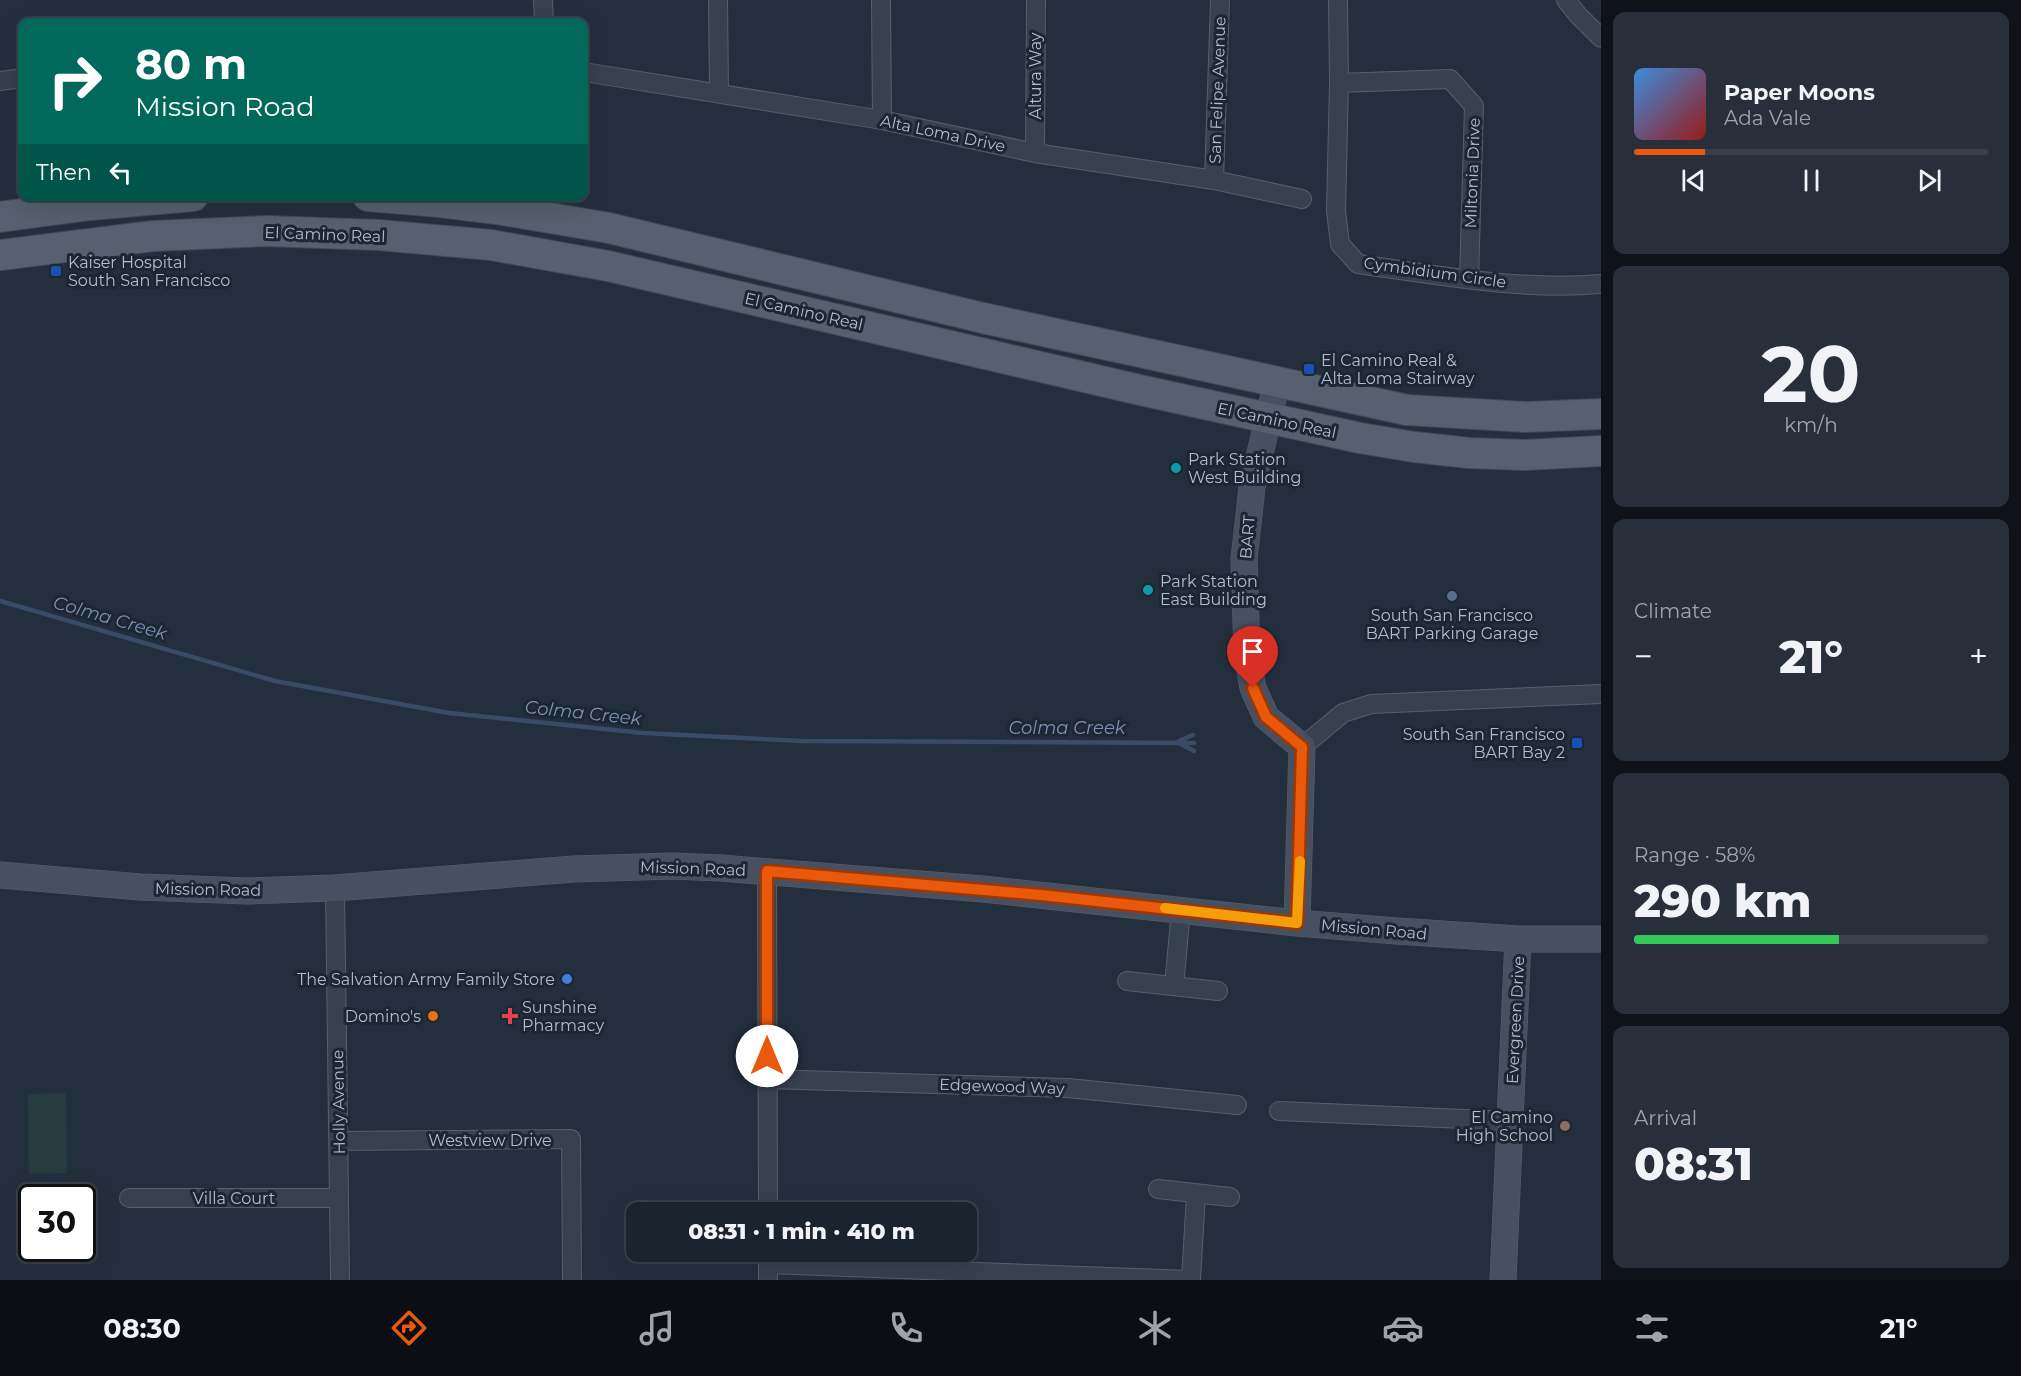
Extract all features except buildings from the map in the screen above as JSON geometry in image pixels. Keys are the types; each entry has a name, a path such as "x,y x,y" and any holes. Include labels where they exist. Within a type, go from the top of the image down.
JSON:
{"main road":[{"path":"0,217 136,201"},
{"path":"428,201 558,218 678,243 983,318 1407,410 1526,417 1601,414"},
{"path":"549,255 558,218"},
{"name":"El Camino Real","path":"0,255 153,236 266,231 379,235 491,245 608,266 1268,419 1360,438 1458,452 1525,455 1601,451"},
{"path":"851,322 876,291"},
{"name":"BART","path":"1277,382 1252,487 1246,540 1244,590 1247,654 1253,688 1266,717 1302,747"},
{"path":"1297,923 1302,747"},
{"name":"Mission Road","path":"0,875 203,890 335,888 574,868 673,866 767,871 972,888 1297,923 1518,939 1601,939"},
{"name":"Evergreen Drive","path":"1503,1280 1518,939"}],"street":[{"path":"543,0 544,18"},
{"path":"718,0 719,93"},
{"path":"881,0 882,120"},
{"name":"Altura Way","path":"1035,0 1035,153"},
{"name":"San Felipe Avenue","path":"1214,180 1220,0"},
{"name":"Cymbidium Circle","path":"1338,0 1336,212 1340,244 1358,264 1469,279 1566,287 1601,284"},
{"path":"1566,0 1601,38"},
{"name":"Alta Loma Drive","path":"588,73 882,120 1035,153 1214,180 1302,199"},
{"path":"0,81 18,79"},
{"name":"Miltonia Drive","path":"1339,83 1450,79 1474,106 1469,279"},
{"path":"1302,747 1343,713 1371,704 1601,694"},
{"path":"767,871 768,1202"},
{"name":"Holly Avenue","path":"335,888 340,1280"},
{"path":"1174,986 1181,910"},
{"path":"1127,981 1218,991"},
{"name":"Edgewood Way","path":"767,1079 1068,1088 1237,1104"},
{"path":"1278,1111 1510,1120"},
{"name":"Westview Drive","path":"339,1141 572,1139 572,1280"},
{"path":"1158,1190 1230,1197"},
{"path":"768,1265 974,1276 1190,1280 1196,1194"},
{"name":"Villa Court","path":"129,1198 339,1198"}],"green space":[{"path":"66,1093 67,1173 29,1174 28,1094"}],"waterway":[{"name":"Colma Creek","path":"0,601 275,681 449,713 643,733 802,741 1194,743"},
{"name":"Colma Creek","path":"1179,741 1193,735"},
{"name":"Colma Creek","path":"1181,744 1194,751"}],"slow traffic":[{"path":"1165,908 1297,923 1300,861"}],"place":[{"name":"Kaiser Hospital South San Francisco","path":"56,271"},
{"name":"El Camino Real & Alta Loma Stairway","path":"1309,369"},
{"name":"Park Station West Building","path":"1176,468"},
{"name":"Park Station East Building","path":"1148,590"},
{"name":"South San Francisco BART Parking Garage","path":"1452,596"},
{"name":"South San Francisco BART Bay 2","path":"1577,743"},
{"name":"The Salvation Army Family Store","path":"567,979"},
{"name":"Domino's","path":"433,1016"},
{"name":"Sunshine Pharmacy","path":"510,1016"},
{"name":"El Camino High School","path":"1565,1126"}],"route":[{"path":"767,1056 767,871 1041,895 1297,923 1302,747 1266,717 1253,688"}]}
